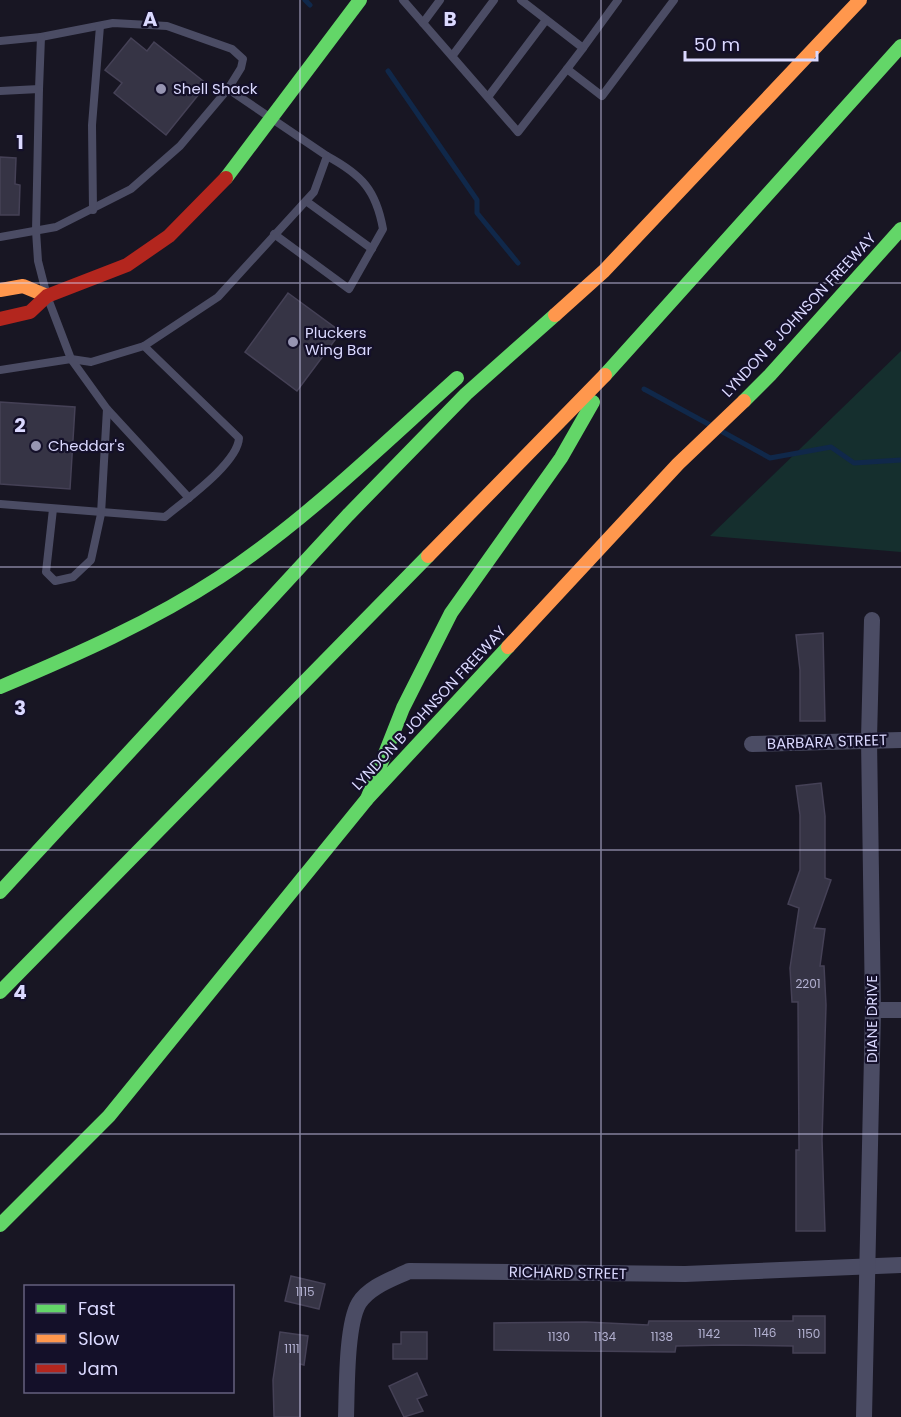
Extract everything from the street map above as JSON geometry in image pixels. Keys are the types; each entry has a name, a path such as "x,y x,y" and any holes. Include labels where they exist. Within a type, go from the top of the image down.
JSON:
{"main road":[{"path":"0,320 30,312 47,296 127,265 169,236 236,168 360,0"},
{"path":"793,69 844,0"},
{"path":"0,892 348,515 458,402 604,271 860,0"},
{"path":"0,992 612,369 901,46"},
{"name":"LYNDON B JOHNSON FREEWAY","path":"0,1225 109,1116 367,799 678,464 770,375 901,229"},
{"path":"486,358 604,271"},
{"path":"0,290 23,286 47,296"},
{"path":"367,799 403,708 451,613 561,459 612,369"},
{"path":"0,687 94,648 163,613 222,576 286,527 467,371"}],"street":[{"name":"DIANE DRIVE","path":"864,1417 873,1010 869,739 872,620"},
{"name":"BARBARA STREET","path":"752,744 869,739 901,740"},
{"path":"873,1010 901,1010"},
{"name":"RICHARD STREET","path":"346,1417 348,1350 359,1304 375,1288 409,1271 685,1274 901,1265"}],"lane":[{"path":"403,0 518,132 618,0"},
{"path":"423,23 440,0"},
{"path":"453,55 494,0"},
{"path":"521,0 583,48"},
{"path":"567,69 602,96 674,0"},
{"path":"488,97 546,20"},
{"path":"0,40 41,37 113,23 167,26 232,50 243,59 228,89 180,146 131,189 56,227 0,237"},
{"path":"93,210 92,125 100,26"},
{"path":"41,37 36,231 39,264 47,296 71,359 107,409 189,498"},
{"path":"0,91 39,88"},
{"path":"228,89 327,156 354,171 379,204 383,230 349,289 274,234"},
{"path":"0,370 71,359 91,362 144,346 218,297 314,192 327,156"},
{"path":"306,201 372,249"},
{"path":"0,504 101,514 165,517 207,482 238,447 239,438 144,346"},
{"path":"53,509 46,572 55,581 73,577 91,560 101,514 107,409"}],"green space":[{"path":"901,351 901,552 710,536"}],"building":[{"name":"Shell Shack","path":"131,38 147,51 154,42 207,84 166,135 114,93 122,83 105,70"},
{"path":"0,157 16,158 15,184 20,185 19,215 0,215"},
{"name":"Pluckers Wing Bar","path":"288,293 341,332 297,391 245,352"},
{"name":"Cheddar's","path":"0,402 75,407 70,489 0,484"},
{"path":"823,633 825,721 800,721 800,670 796,635"},
{"path":"821,783 825,816 825,878 831,880 814,928 825,929 820,966 824,966 826,1005 822,1140 825,1231 796,1231 796,1150 799,1150 798,1002 792,1002 790,968 799,908 788,904 800,870 800,815 796,786"},
{"path":"291,1276 325,1284 319,1309 285,1301"},
{"path":"793,1316 825,1316 825,1353 793,1353 793,1346 724,1345 676,1346 675,1352 494,1350 494,1323 586,1322 648,1325 649,1321 793,1321"},
{"path":"280,1332 308,1336 304,1365 300,1364 300,1417 274,1417 273,1380"},
{"path":"401,1332 427,1332 427,1359 393,1359 393,1344 401,1344"},
{"path":"417,1373 427,1395 417,1399 423,1411 404,1417 389,1386"}],"waterway":[{"path":"305,0 310,5"},
{"path":"388,71 477,200 477,213 518,263"},
{"path":"644,389 710,425"},
{"path":"721,431 770,458 831,447 854,463 901,460"}],"traffic: fast":[{"path":"226,178 360,0"},
{"path":"605,375 901,46"},
{"path":"744,401 901,229"},
{"path":"0,892 348,515 466,394 555,315"},
{"path":"0,687 140,623 220,577 252,555 312,507 457,378"},
{"path":"367,799 403,708 451,613 561,458 593,402"},
{"path":"0,992 428,556"},
{"path":"0,1225 109,1116 367,799 508,647"}],"traffic: slow":[{"path":"555,315 604,271 860,0"},
{"path":"0,290 23,286 47,296"},
{"path":"428,556 605,375"},
{"path":"508,647 678,464 744,401"}],"traffic: jam":[{"path":"0,319 30,312 47,296 127,265 169,236 226,178"}],"place":[{"name":"Shell Shack","path":"161,89"},
{"name":"Pluckers Wing Bar","path":"293,342"},
{"name":"Cheddar's","path":"36,446"}]}
